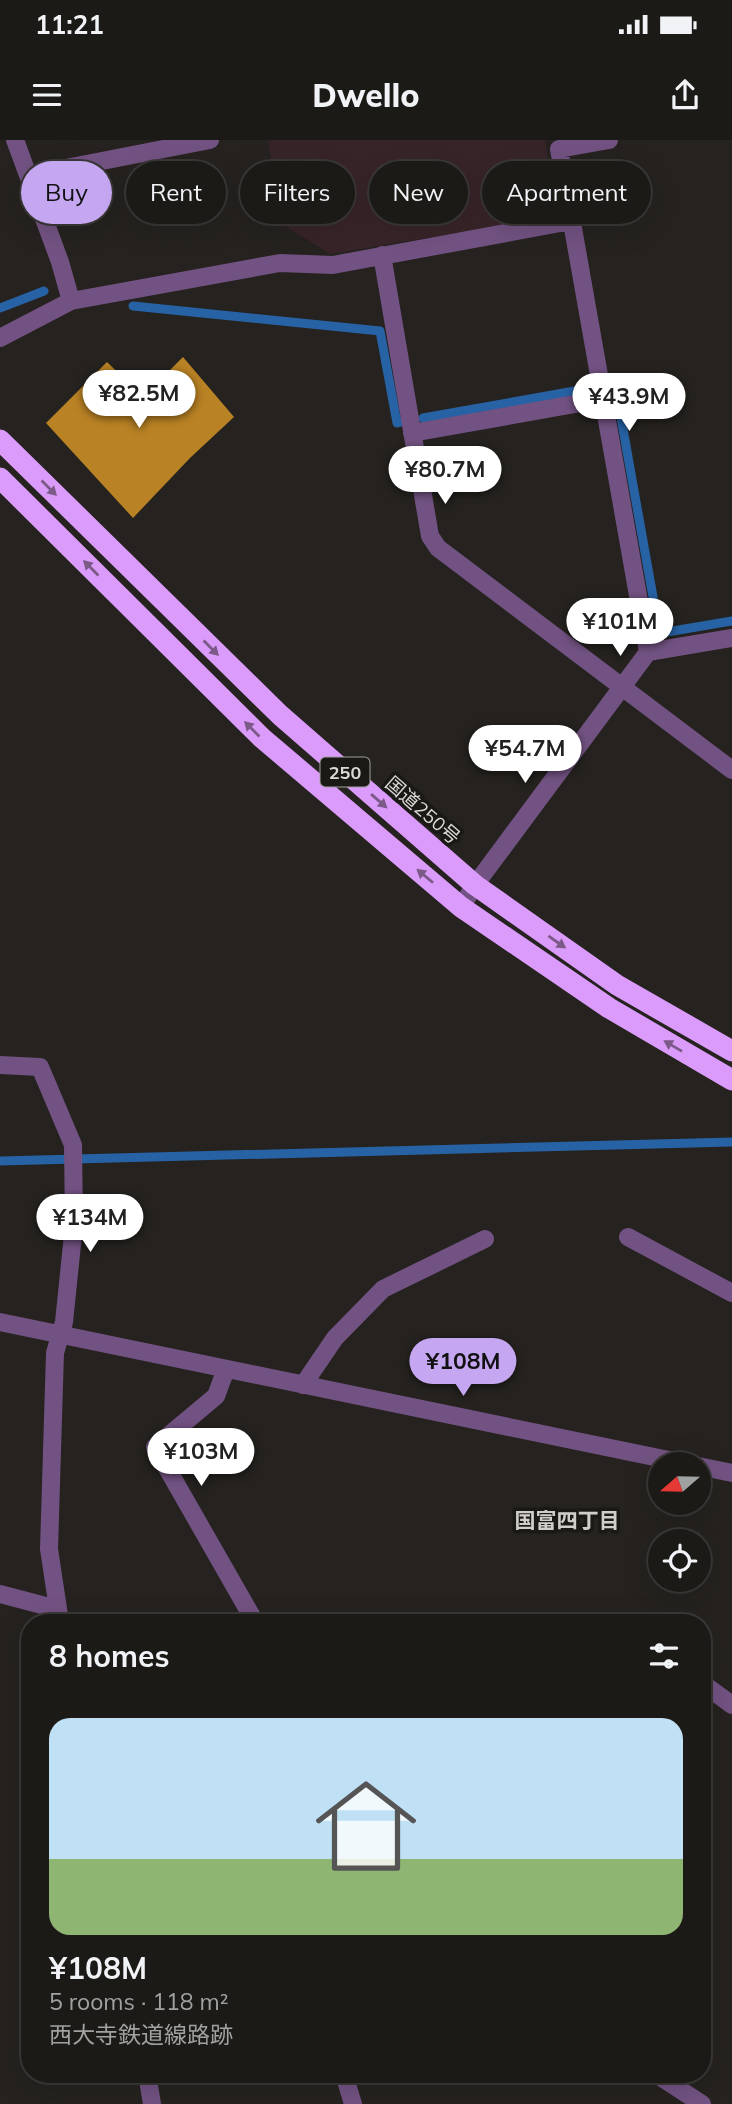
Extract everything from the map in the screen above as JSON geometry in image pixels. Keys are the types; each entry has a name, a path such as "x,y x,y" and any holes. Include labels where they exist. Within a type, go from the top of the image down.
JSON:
{"highway":[{"name":"国道250号","path":"0,440 280,715 475,884 617,985 732,1051"},
{"name":"250","path":"0,478 262,738 461,907 609,1008 732,1080"}],"street":[{"path":"15,140 24,161"},
{"path":"105,161 210,140"},
{"path":"561,161 559,149 609,140"},
{"path":"47,224 71,302"},
{"path":"0,338 71,302 280,263 333,265 554,224"},
{"path":"572,224 648,652"},
{"path":"382,255 430,536 438,548 732,770"},
{"path":"412,433 603,399"},
{"path":"461,907 475,884 648,652 732,638"},
{"path":"0,1065 40,1067 73,1145 74,1225 64,1322 55,1353 49,1549 58,1614"},
{"path":"628,1237 732,1293"},
{"path":"303,1385 335,1338 383,1290 485,1239"},
{"path":"0,1322 648,1455"},
{"path":"226,1370 216,1396 155,1447 250,1614"},
{"path":"711,1468 732,1473"},
{"path":"0,1594 53,1614"},
{"path":"711,1690 732,1705"},
{"path":"148,2083 152,2104"},
{"path":"347,2083 353,2104"},
{"path":"670,2083 702,2104"}],"shaded area":[{"path":"545,140 548,161 482,161 482,224 510,224 330,254 282,224 355,224 355,161 271,161 268,141"}],"building":[{"path":"183,357 234,417 190,458 133,518 46,423 107,362 143,397"}],"waterway":[{"path":"0,308 44,291"},
{"path":"133,306 380,331 397,423 401,422"},
{"path":"612,385 615,384 658,625 667,632 732,621"},
{"path":"423,418 586,389"},
{"path":"0,1161 732,1142"}],"district":[{"name":"国富四丁目","path":"567,1520"}]}
